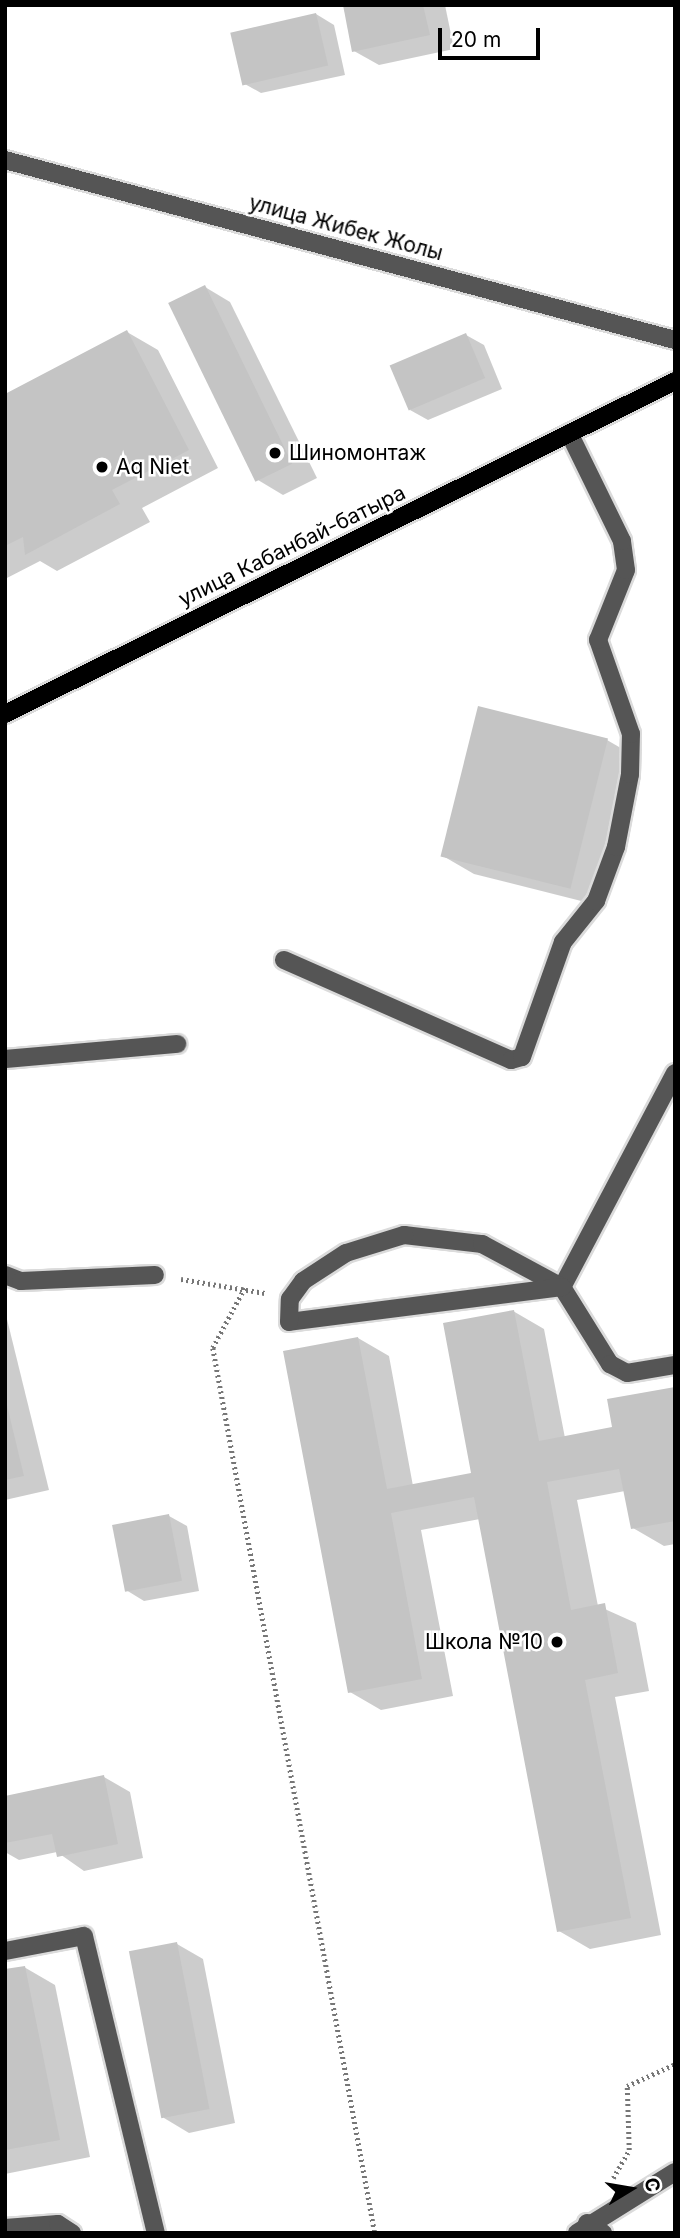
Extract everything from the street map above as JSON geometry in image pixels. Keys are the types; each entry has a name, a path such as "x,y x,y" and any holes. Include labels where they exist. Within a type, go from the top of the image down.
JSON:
{"main road":[{"name":"улица Кабанбай-батыра","path":"5,714 675,381"}],"street":[{"name":"улица Жибек Жолы","path":"5,160 675,340"},
{"path":"284,960 511,1059 522,1057 563,942 596,901 616,848 630,774 631,734 598,640 626,570 622,541 569,433"},
{"path":"5,1059 177,1044"},
{"path":"562,1287 675,1073"},
{"path":"562,1287 289,1322 290,1298 303,1281 346,1253 404,1235 482,1244 562,1287 610,1364 627,1373 675,1365"},
{"path":"5,1275 21,1282 155,1275"},
{"path":"5,1951 84,1936 156,2233"},
{"path":"582,2228 675,2172"},
{"path":"5,2228 58,2224 72,2233"},
{"path":"582,2228 603,2233"}],"path":[{"path":"155,1275 290,1298"},
{"path":"245,1289 214,1348 375,2233"},
{"path":"582,2228 629,2150 627,2086 675,2064"}],"building":[{"path":"343,5 423,5 430,35 352,52"},
{"path":"316,13 328,66 242,85 230,33"},
{"path":"205,285 292,464 255,482 168,303"},
{"path":"127,330 189,450 112,490 120,504 25,555 23,537 5,546 5,394"},
{"path":"466,333 485,378 409,411 390,365"},
{"path":"478,706 608,738 571,889 441,856"},
{"name":"Школа №10","path":"514,1310 539,1441 612,1427 607,1399 675,1387 675,1521 631,1529 619,1469 547,1482 571,1610 605,1603 618,1673 585,1680 631,1918 557,1932 474,1497 391,1513 422,1679 348,1693 283,1351 358,1337 387,1489 471,1473 443,1323"},
{"path":"5,1397 24,1476 5,1480"},
{"path":"169,1514 182,1581 125,1592 112,1525"},
{"path":"104,1775 118,1844 57,1857 52,1834 5,1843 5,1796"},
{"path":"177,1942 209,2109 161,2118 129,1951"},
{"path":"25,1966 60,2140 5,2150 5,1969"}],"place":[{"name":"Шиномонтаж","path":"275,453"},
{"name":"Aq Niet","path":"102,467"},
{"name":"Школа №10","path":"557,1642"}]}
